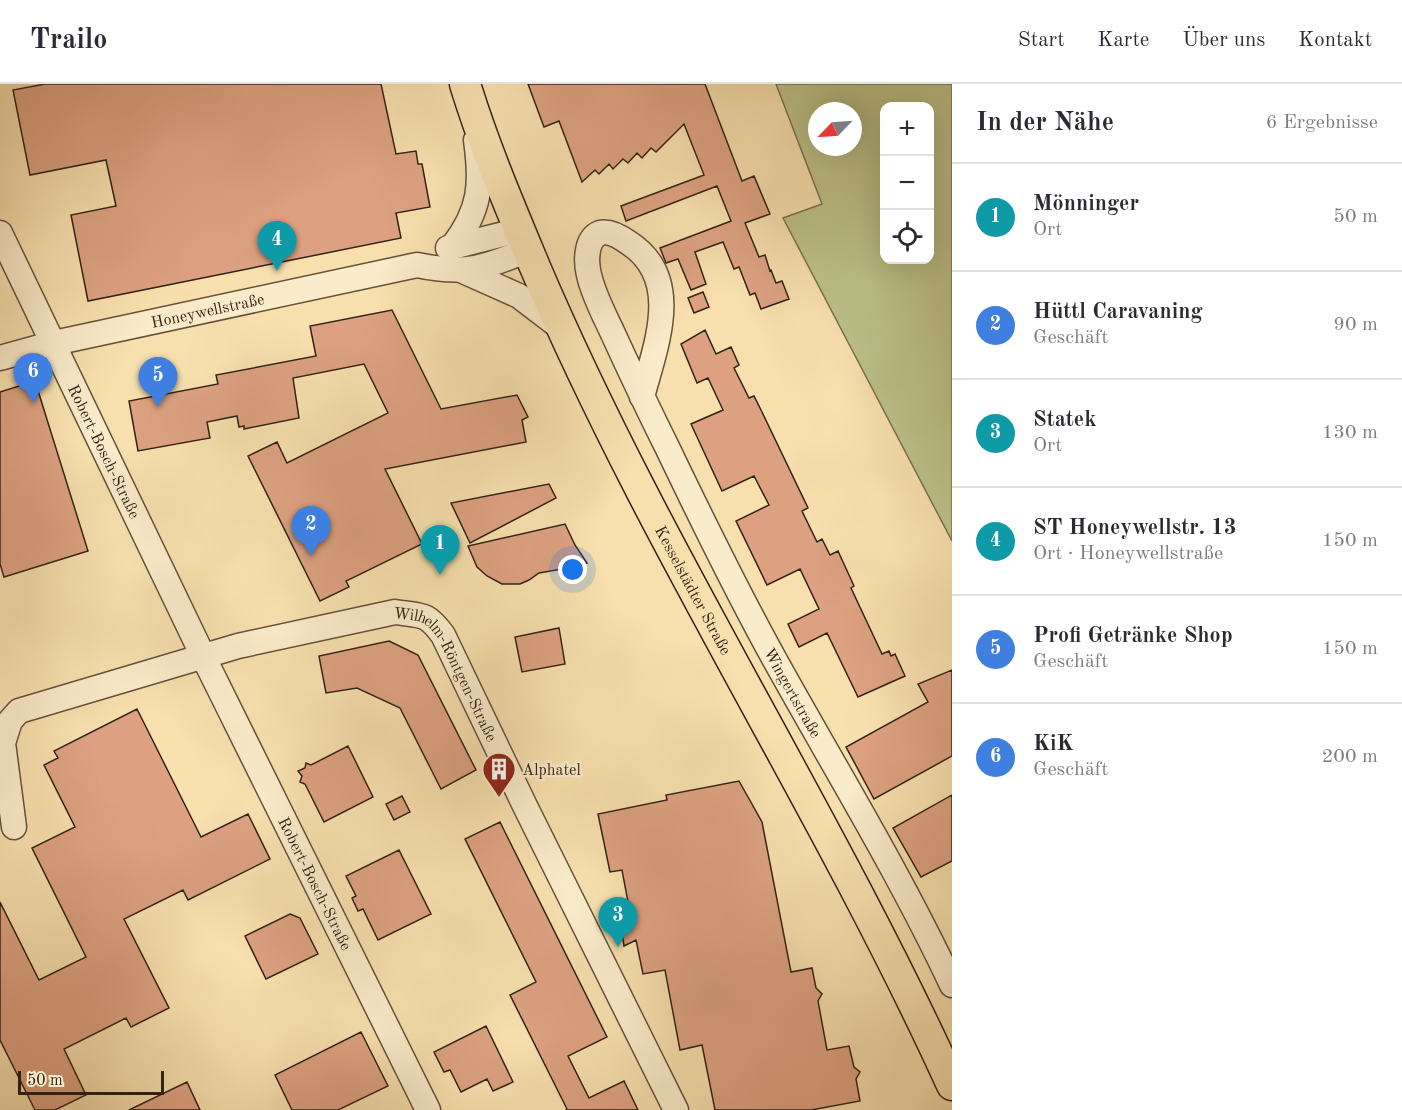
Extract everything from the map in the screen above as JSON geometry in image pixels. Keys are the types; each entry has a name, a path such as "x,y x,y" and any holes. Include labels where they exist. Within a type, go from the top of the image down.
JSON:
{"main road":[{"name":"Kesselstädter Straße","path":"469,96 524,240 561,328 643,494 890,955 952,1085"}],"street":[{"path":"453,246 465,230 476,208 480,169 469,96"},
{"name":"Wingertstraße","path":"642,397 661,321 662,292 654,270 634,246 609,232 604,232 593,238 587,261 589,273 609,326 642,397 714,546 776,662 904,888 952,985"},
{"name":"Robert-Bosch-Straße","path":"0,233 203,656 429,1110"},
{"name":"Honeywellstraße","path":"417,265 428,255 453,246 524,240"},
{"name":"Honeywellstraße","path":"0,358 54,343 417,265 440,270 463,271 503,260 524,240"},
{"name":"Honeywellstraße","path":"463,271 519,296 561,328"},
{"name":"Wilhelm-Röntgen-Straße","path":"203,656 238,646 395,612 431,619 443,635 676,1110"},
{"path":"14,827 3,743 10,721 19,711 203,656"}],"green space":[{"path":"776,84 952,84 952,541 783,218 822,204"}],"building":[{"path":"45,84 381,84 396,154 416,151 418,164 422,164 430,207 396,213 401,238 88,301 71,215 116,206 106,160 30,175 13,90"},
{"path":"528,84 705,84 742,181 754,176 770,214 745,223 759,257 765,255 776,283 782,281 789,299 761,309 755,293 750,295 739,267 734,269 723,242 695,252 706,284 691,290 678,259 666,263 660,248 731,221 717,186 626,221 621,206 704,175 684,124 656,152 651,148 642,158 637,153 628,163 623,159 613,169 609,164 599,174 595,170 582,182 559,121 544,127"},
{"path":"703,292 709,307 694,313 688,298"},
{"path":"392,310 441,409 517,395 528,417 522,420 526,442 385,469 422,544 346,581 349,587 320,601 248,456 277,442 287,463 388,413 364,364 293,378 299,418 244,429 244,426 239,427 237,416 207,422 210,438 138,451 129,401 218,384 216,375 316,356 310,326"},
{"path":"705,330 716,354 731,347 739,365 734,368 749,398 754,396 808,508 802,511 817,542 822,539 830,555 838,551 854,586 851,588 882,654 889,651 891,656 895,654 905,676 858,697 827,633 799,647 788,624 819,609 800,569 767,585 736,521 769,505 754,476 722,491 691,424 723,410 708,378 697,383 681,344"},
{"path":"35,381 88,551 4,577 0,564 0,392"},
{"path":"549,484 556,498 470,543 451,503"},
{"path":"565,524 587,563 539,573 520,584 502,584 487,576 477,567 468,546"},
{"path":"559,628 565,664 522,672 515,637"},
{"path":"389,641 418,655 476,770 441,789 400,708 357,688 326,693 319,656"},
{"path":"952,670 952,756 874,799 846,747 928,702 918,684"},
{"path":"137,709 201,837 248,814 270,859 188,900 183,890 124,919 169,1008 131,1027 126,1018 64,1049 86,1095 55,1110 35,1110 0,1040 0,902 39,980 86,957 32,848 75,827 44,765 58,758 54,751"},
{"path":"348,746 373,797 324,822 305,784 300,782 302,776 298,771 305,768 306,763 311,765"},
{"path":"739,781 762,822 791,972 812,968 816,988 822,994 818,1001 827,1050 849,1046 854,1067 860,1072 856,1079 860,1101 811,1110 715,1110 702,1045 680,1050 665,970 643,974 636,940 624,946 620,920 629,907 622,870 610,872 598,814 667,800 666,795"},
{"path":"952,795 952,861 921,877 893,828"},
{"path":"402,796 410,812 394,820 386,804"},
{"path":"500,822 607,1037 568,1056 589,1098 624,1081 638,1110 566,1110 510,995 536,982 465,839"},
{"path":"399,850 431,914 378,940 363,909 358,911 352,898 356,896 346,876"},
{"path":"290,914 300,918 318,954 266,979 245,936"},
{"path":"486,1026 513,1082 493,1091 487,1079 461,1092 450,1070 444,1072 434,1052"},
{"path":"361,1032 388,1086 338,1110 292,1110 275,1075"},
{"path":"187,1082 200,1110 129,1110"}],"place":[{"name":"ST Honeywellstr. 13","path":"277,271"},
{"name":"KiK","path":"33,403"},
{"name":"Profi Getränke Shop","path":"158,407"},
{"name":"Hüttl Caravaning","path":"311,556"},
{"name":"Mönninger","path":"440,575"},
{"name":"Alphatel","path":"499,798"},
{"name":"Statek","path":"618,947"}]}
